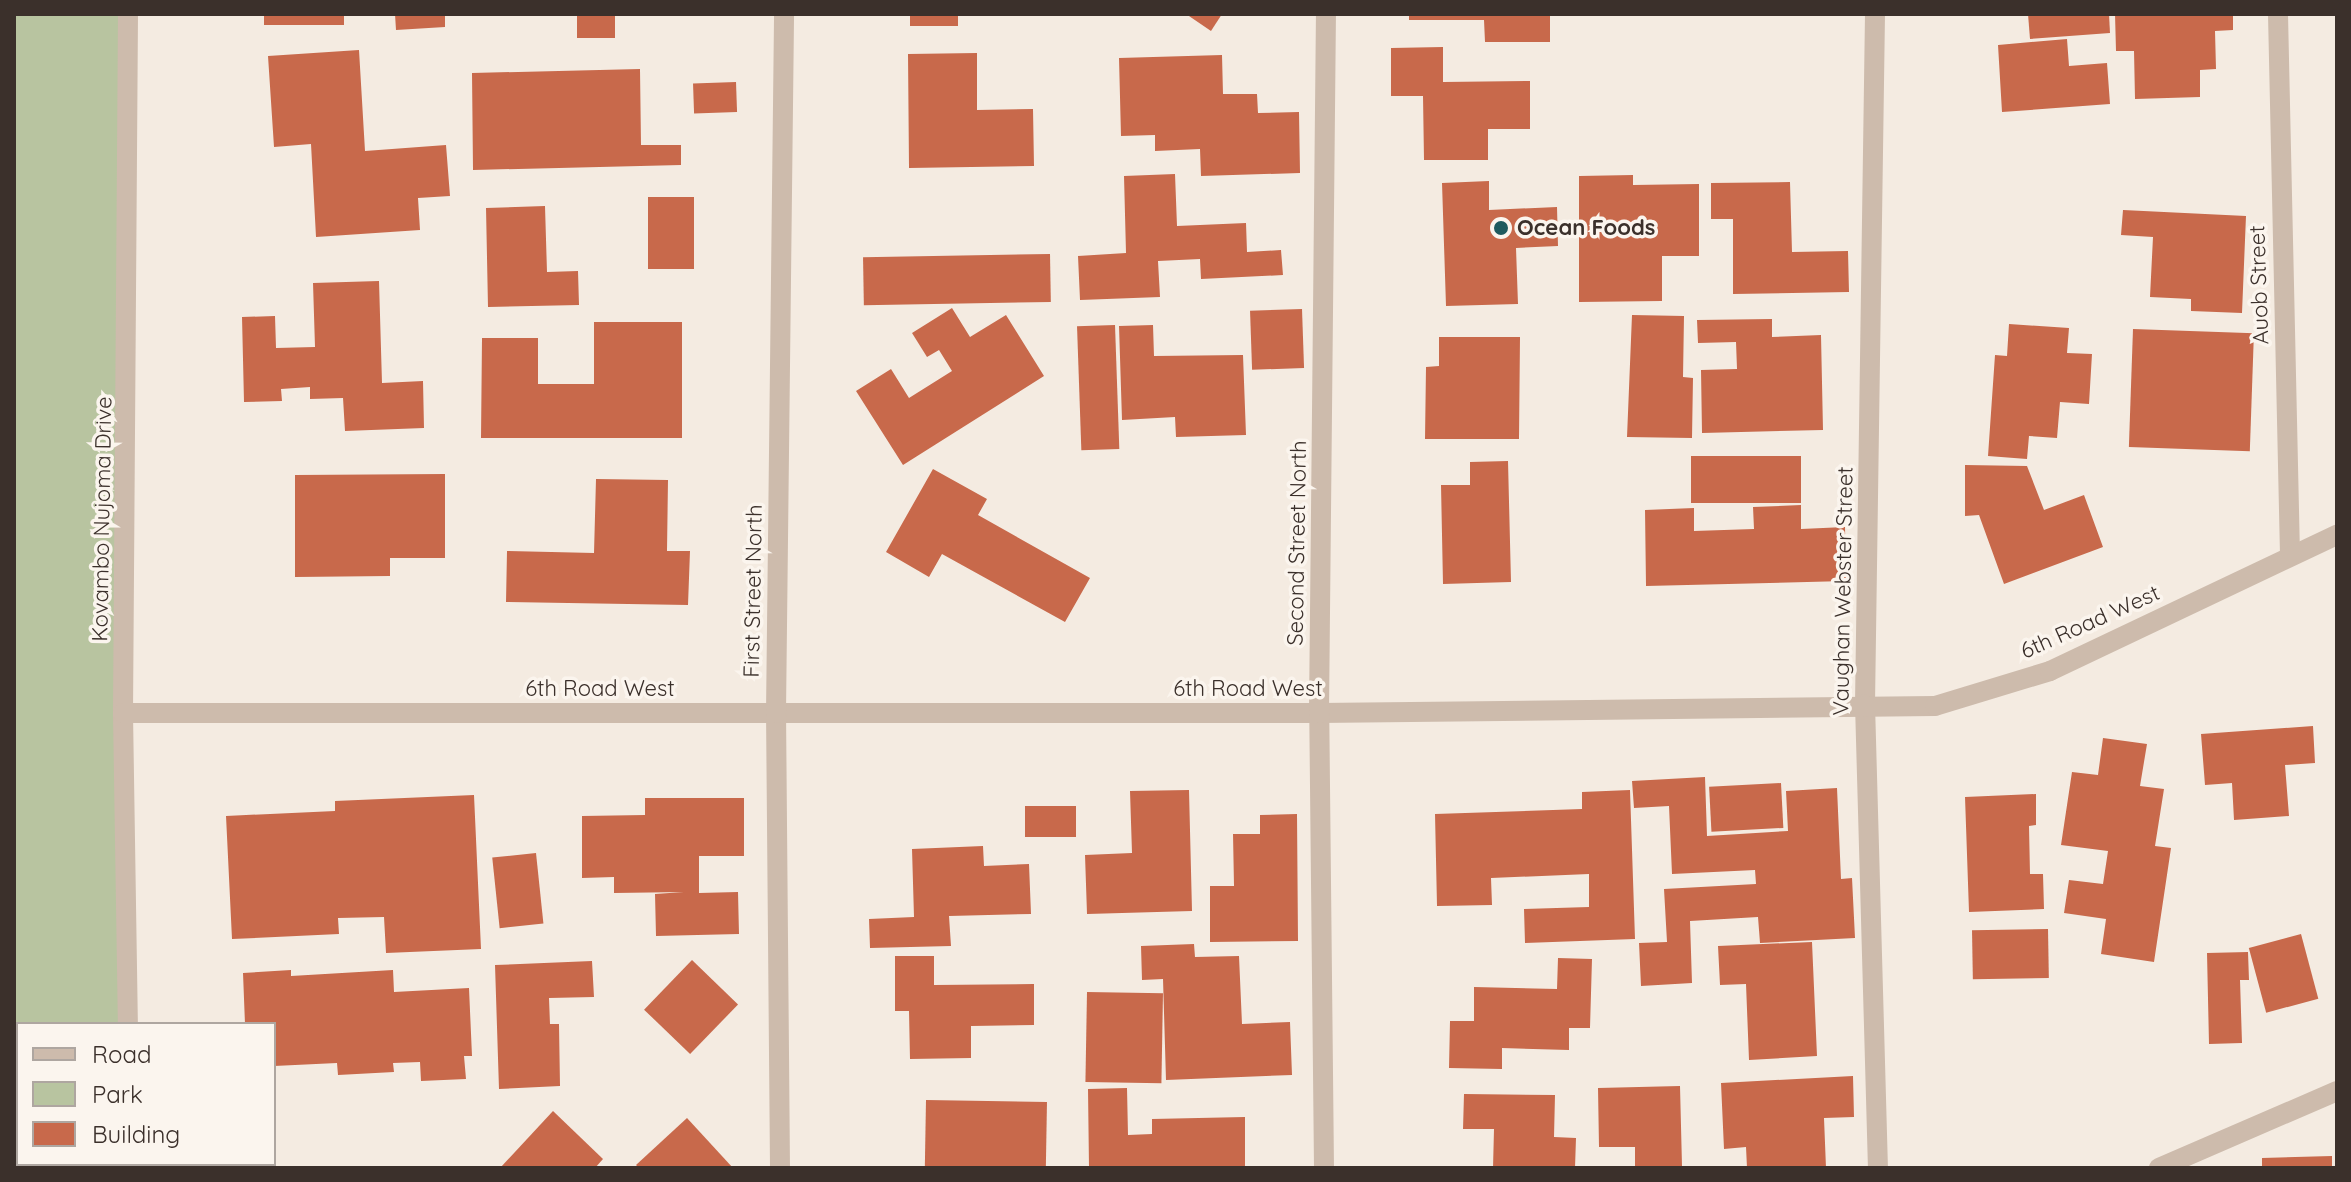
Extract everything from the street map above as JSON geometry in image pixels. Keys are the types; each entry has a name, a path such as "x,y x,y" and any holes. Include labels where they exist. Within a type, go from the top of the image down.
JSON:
{"street":[{"name":"Kovambo Nujoma Drive","path":"128,14 123,713 128,1022"},
{"name":"First Street North","path":"780,1168 776,713 784,14"},
{"name":"Second Street North","path":"1324,1168 1319,713 1326,14"},
{"name":"Vaughan Webster Street","path":"1875,14 1865,704 1878,1168"},
{"name":"Auob Street","path":"2278,14 2290,555"},
{"name":"6th Road West","path":"123,713 1319,713 1865,704 1935,706 2050,671 2337,535"},
{"path":"2159,1168 2337,1091"}],"green space":[{"path":"14,14 127,14 128,1022 16,1022 16,1166 130,1168 14,1168"}],"building":[{"path":"264,14 344,14 344,25 264,25"},
{"path":"395,14 445,14 445,27 396,30"},
{"path":"577,14 615,14 615,38 577,38"},
{"path":"910,14 958,14 958,26 910,26"},
{"path":"1186,14 1222,14 1211,31"},
{"path":"1409,14 1550,14 1550,42 1485,42 1484,20 1409,20"},
{"path":"2028,14 2109,14 2110,33 2030,39"},
{"path":"2115,14 2233,14 2233,30 2215,31 2216,69 2200,70 2200,97 2135,99 2134,51 2116,51"},
{"path":"2067,39 2069,66 2107,63 2110,104 2002,112 1998,45"},
{"path":"1443,47 1443,82 1530,81 1530,129 1488,129 1488,160 1424,160 1423,96 1391,96 1391,48"},
{"path":"359,50 365,151 446,145 450,196 418,198 420,230 316,237 311,144 274,147 268,56"},
{"path":"977,53 977,110 1033,109 1034,166 909,168 908,54"},
{"path":"1222,55 1223,94 1257,94 1258,113 1299,112 1300,173 1201,176 1200,149 1155,151 1155,135 1121,136 1119,58"},
{"path":"640,69 641,145 681,145 681,165 473,170 472,73"},
{"path":"736,82 737,112 694,113 693,84"},
{"path":"1175,174 1177,226 1246,223 1247,252 1281,250 1283,275 1201,279 1200,259 1158,261 1160,297 1080,300 1078,256 1126,253 1124,176"},
{"path":"1633,175 1633,185 1699,184 1699,256 1662,256 1662,301 1579,302 1579,176"},
{"name":"Ocean Foods","path":"1489,181 1489,210 1557,207 1558,246 1516,248 1518,304 1446,306 1442,183"},
{"path":"1790,182 1792,252 1848,251 1849,292 1733,294 1733,219 1711,219 1711,183"},
{"path":"648,197 694,197 694,269 648,269"},
{"path":"545,206 547,272 578,271 579,305 488,307 486,208"},
{"path":"2123,210 2246,216 2242,313 2191,311 2191,299 2150,297 2153,237 2121,235"},
{"path":"1050,254 1051,302 864,305 863,257"},
{"path":"379,281 382,383 423,381 424,428 345,431 343,398 310,399 310,387 281,389 282,401 244,402 242,317 275,316 276,348 315,347 313,283"},
{"path":"952,308 970,337 1006,315 1044,376 903,465 856,391 891,369 909,398 952,371 939,350 927,357 912,333"},
{"path":"1302,309 1304,368 1252,370 1250,311"},
{"path":"1632,315 1684,316 1683,377 1693,378 1692,438 1627,437"},
{"path":"1772,319 1772,337 1821,335 1823,430 1702,433 1701,370 1737,369 1736,342 1698,343 1697,320"},
{"path":"594,322 682,322 682,438 481,438 482,338 538,338 538,384 594,384"},
{"path":"2009,324 2069,328 2067,353 2092,354 2089,404 2060,402 2057,438 2029,436 2027,459 1988,456 1995,355 2007,356"},
{"path":"1115,325 1119,449 1081,450 1077,326"},
{"path":"1153,325 1154,356 1243,355 1246,435 1176,437 1175,417 1122,420 1119,326"},
{"path":"2133,329 2254,333 2250,451 2129,447"},
{"path":"1439,337 1520,337 1519,439 1425,439 1426,367 1439,366"},
{"path":"1691,456 1801,456 1801,503 1691,503"},
{"path":"1508,461 1511,582 1443,584 1441,485 1470,485 1470,462"},
{"path":"1965,465 2027,466 2044,510 2084,495 2103,547 2004,584 1979,515 1965,516"},
{"path":"933,469 987,499 978,515 1090,578 1065,622 942,554 929,577 886,552"},
{"path":"445,474 445,558 390,558 390,576 295,577 295,475"},
{"path":"596,479 668,480 667,551 690,551 688,605 506,602 507,551 594,553"},
{"path":"1801,505 1801,529 1845,527 1846,581 1646,586 1645,510 1694,508 1694,531 1754,529 1753,507"},
{"path":"2313,726 2315,763 2285,765 2289,816 2234,820 2232,783 2205,785 2201,734"},
{"path":"2103,738 2147,744 2140,786 2164,789 2155,846 2171,848 2154,962 2101,954 2106,919 2064,913 2069,880 2103,884 2108,851 2061,845 2072,772 2098,775"},
{"path":"1705,777 1707,836 1788,831 1786,791 1837,788 1841,879 1852,878 1855,938 1760,943 1758,917 1690,921 1692,983 1641,986 1639,943 1667,942 1664,889 1756,884 1755,870 1672,874 1669,806 1634,808 1632,781"},
{"path":"1781,783 1783,828 1711,832 1709,787"},
{"path":"1189,790 1192,911 1087,914 1085,855 1132,853 1130,791"},
{"path":"1630,790 1635,939 1525,943 1524,909 1589,907 1589,874 1491,878 1492,905 1437,906 1435,814 1582,809 1582,792"},
{"path":"2036,794 2036,825 2029,826 2030,874 2043,874 2044,909 1969,912 1965,797"},
{"path":"474,795 481,949 386,953 384,917 338,918 339,934 232,939 226,816 335,811 335,801"},
{"path":"645,798 744,798 744,856 699,856 699,893 738,892 739,934 656,936 655,894 684,892 614,893 614,877 582,878 582,816 645,815"},
{"path":"1025,806 1076,806 1076,837 1025,837"},
{"path":"1297,814 1298,941 1210,942 1210,886 1234,886 1233,834 1260,834 1260,815"},
{"path":"983,846 984,866 1029,864 1031,914 949,916 951,946 870,948 869,919 914,917 912,849"},
{"path":"536,853 543,924 500,928 492,858"},
{"path":"2048,929 2049,978 1973,979 1972,930"},
{"path":"2301,934 2318,999 2266,1013 2249,948"},
{"path":"1812,942 1817,1056 1749,1060 1746,984 1720,985 1718,946"},
{"path":"1194,944 1195,957 1239,956 1242,1024 1290,1022 1292,1075 1166,1080 1163,979 1142,980 1141,946"},
{"path":"2248,952 2249,980 2240,980 2242,1043 2209,1044 2207,953"},
{"path":"895,956 934,956 934,985 1034,984 1034,1025 971,1026 971,1058 910,1059 909,1011 895,1011"},
{"path":"1558,958 1592,959 1590,1028 1569,1028 1569,1050 1502,1048 1502,1069 1449,1068 1450,1021 1474,1021 1474,987 1557,989"},
{"path":"692,960 738,1004 690,1054 644,1010"},
{"path":"592,961 594,997 549,998 550,1024 559,1024 560,1086 499,1089 495,965"},
{"path":"291,970 291,976 393,970 394,992 469,988 472,1056 464,1056 466,1079 421,1081 420,1062 393,1063 394,1072 338,1075 337,1063 276,1066 276,1022 245,1022 243,973"},
{"path":"1087,992 1163,993 1161,1083 1085,1082"},
{"path":"1853,1076 1854,1117 1824,1118 1826,1168 1747,1168 1746,1147 1724,1149 1721,1083"},
{"path":"1680,1086 1682,1166 1635,1167 1635,1147 1599,1147 1598,1088"},
{"path":"1127,1088 1128,1135 1152,1134 1152,1119 1245,1117 1245,1168 1089,1168 1088,1089"},
{"path":"1464,1094 1555,1095 1554,1137 1576,1138 1575,1168 1493,1168 1494,1129 1463,1129"},
{"path":"926,1100 1047,1102 1046,1168 925,1168"},
{"path":"553,1111 603,1159 595,1168 500,1168"},
{"path":"687,1118 733,1168 639,1168 636,1165"},
{"path":"2332,1156 2332,1168 2262,1168 2262,1158"}],"place":[{"name":"Ocean Foods","path":"1501,228"}]}
